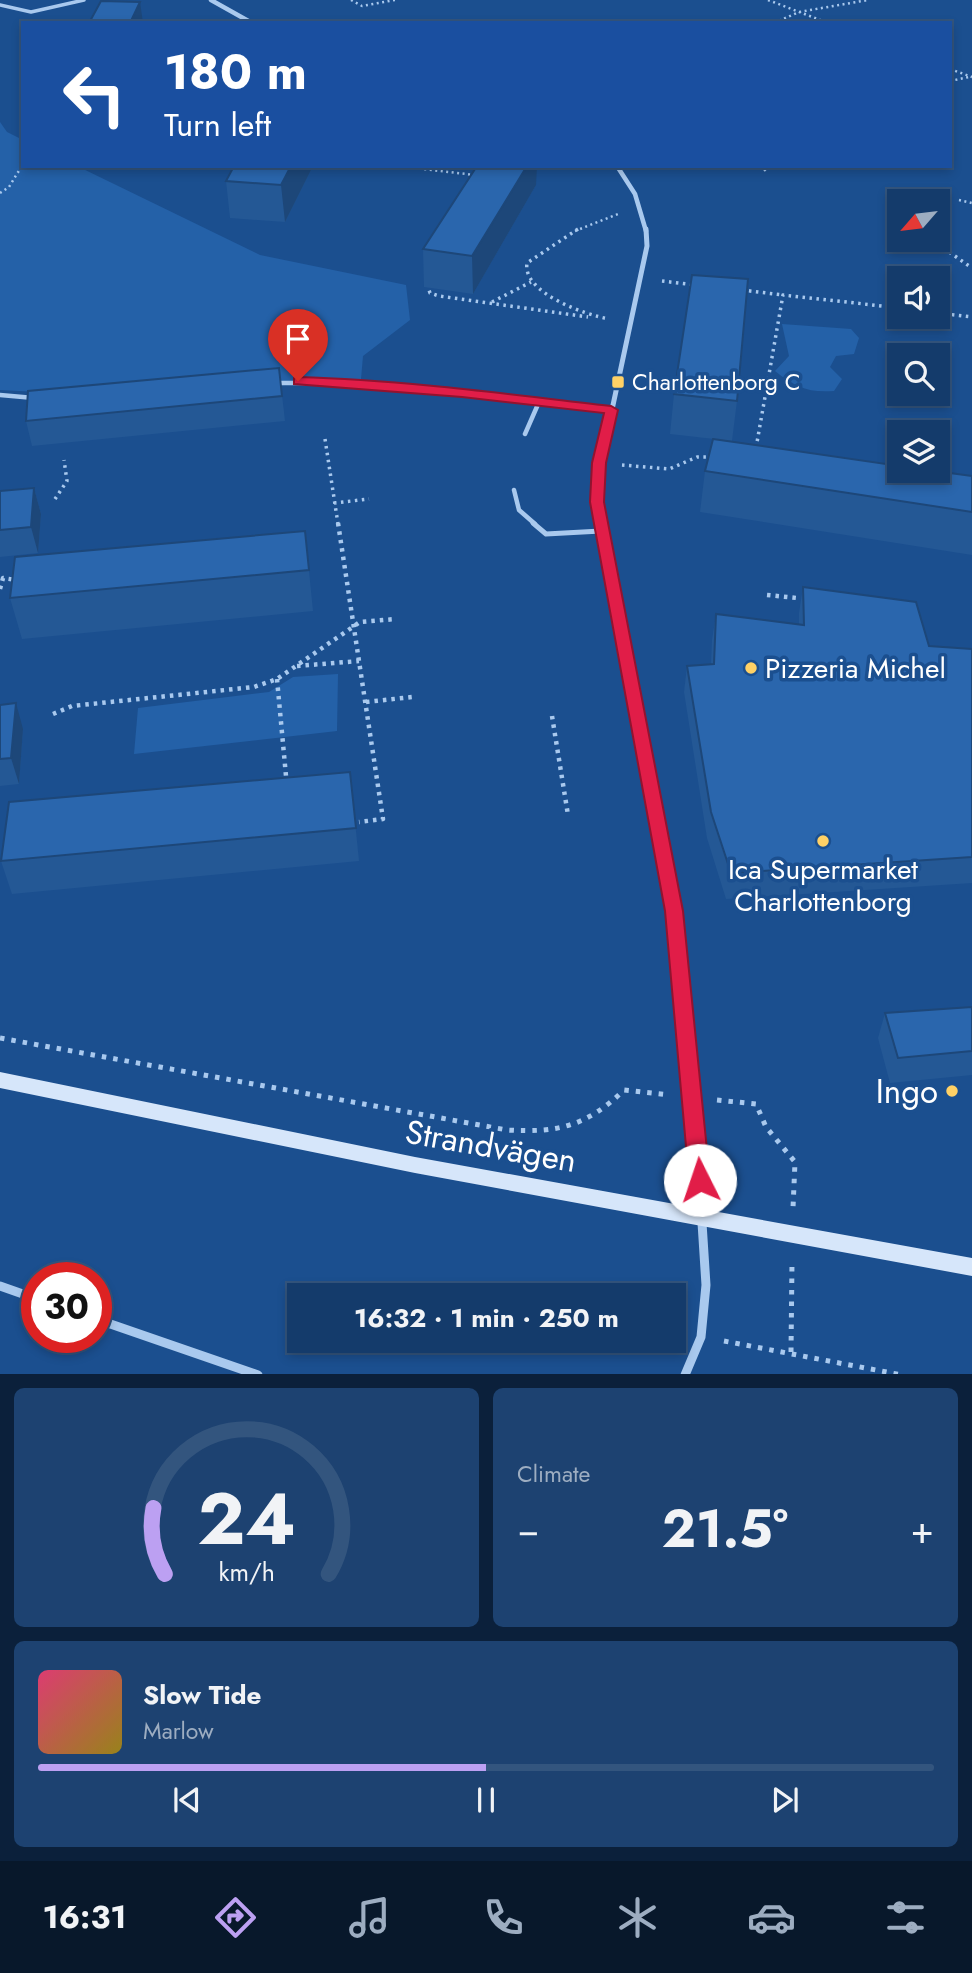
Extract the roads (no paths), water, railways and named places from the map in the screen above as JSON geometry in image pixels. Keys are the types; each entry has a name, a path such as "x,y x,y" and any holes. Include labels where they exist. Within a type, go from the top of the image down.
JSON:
{"street":[{"path":"211,0 248,21"},
{"path":"618,168 638,196 647,234 641,279 599,463 597,502 663,840 677,928 694,1098 706,1285 701,1337 685,1374"},
{"name":"Strandvägen","path":"0,1080 415,1165 972,1267"},
{"path":"0,1286 21,1293"},
{"path":"112,1324 258,1374"}],"lane":[{"path":"0,5 27,12 60,8 84,0"},
{"path":"271,383 324,381 611,410"},
{"path":"0,395 42,399"},
{"path":"525,434 539,402"},
{"path":"514,490 519,510 546,534 601,531"}],"place":[{"name":"Charlottenborg C","path":"618,382"},
{"name":"Pizzeria Michel","path":"751,668"},
{"name":"Ica Supermarket Charlottenborg","path":"823,841"},
{"name":"Ingo","path":"952,1091"}]}
